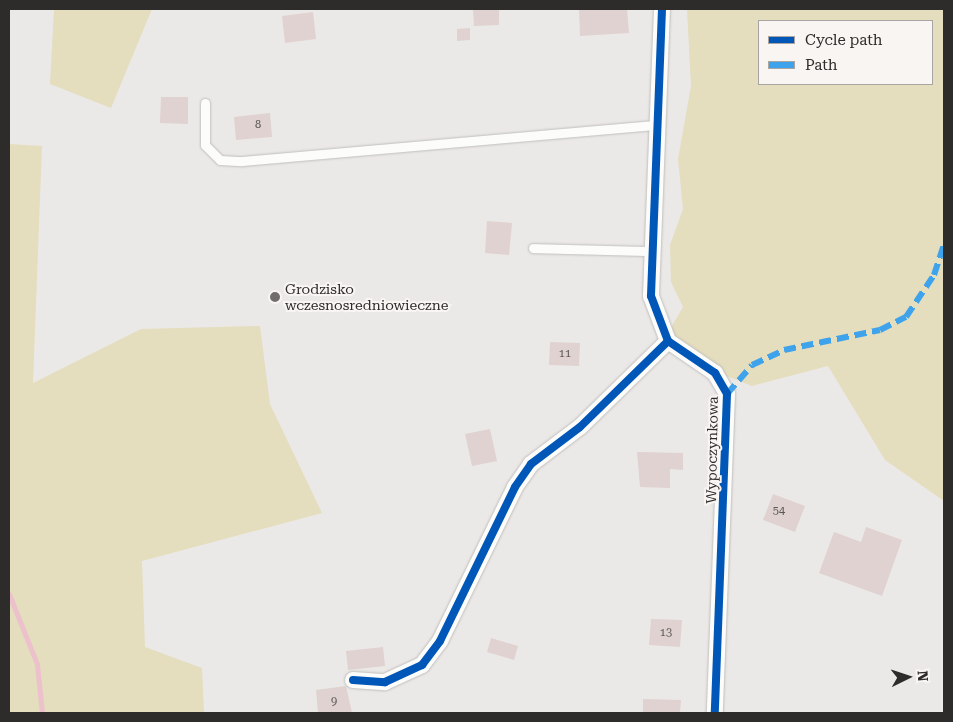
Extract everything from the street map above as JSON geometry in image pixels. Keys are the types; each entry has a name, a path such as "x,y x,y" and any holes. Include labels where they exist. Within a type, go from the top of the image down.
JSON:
{"street":[{"path":"353,680 385,682 422,666 440,641 515,487 532,464 580,427 668,341 651,296 654,125 662,9"},
{"name":"Wypoczynkowa","path":"668,341 714,373 727,394 715,713"}],"lane":[{"path":"205,103 205,145 220,160 242,161 654,125"},
{"path":"533,248 651,251"}],"shaded area":[{"path":"54,9 152,9 111,108 50,84"},
{"path":"687,9 944,9 944,501 885,460 828,366 752,386 711,370 669,331 683,307 671,282 670,245 683,209 678,159 691,86"},
{"path":"9,144 42,146 33,383 141,329 260,326 270,404 322,513 142,561 145,647 202,668 204,713 9,713"}],"building":[{"path":"473,9 499,9 499,25 474,26"},
{"path":"579,9 627,9 629,33 580,36"},
{"path":"313,12 316,39 285,43 282,16"},
{"path":"470,28 470,40 457,41 457,29"},
{"path":"161,97 188,97 188,124 160,123"},
{"path":"270,113 272,137 236,140 234,117"},
{"path":"487,221 512,223 509,255 485,253"},
{"path":"550,342 580,343 579,366 549,365"},
{"path":"490,429 497,461 472,466 465,434"},
{"path":"637,452 683,453 683,470 670,469 670,488 640,487"},
{"path":"773,494 805,506 795,532 763,520"},
{"path":"866,527 902,540 882,596 819,573 834,532 861,542"},
{"path":"651,619 682,620 680,647 649,645"},
{"path":"491,638 518,646 514,660 487,652"},
{"path":"383,647 385,666 348,670 346,651"},
{"path":"346,686 352,713 318,713 316,690"},
{"path":"643,699 681,700 680,713 643,713"}],"waterway":[{"path":"9,594 37,664 42,713"}],"marked path":[{"path":"727,394 752,365 784,350 880,330 906,317 934,275 944,245"}],"cycle path":[{"path":"662,9 651,296 668,341 715,373 727,394 715,713"},
{"path":"353,680 385,682 422,665 440,641 515,487 531,464 580,427 668,341"}],"place":[{"name":"Grodzisko wczesnosredniowieczne","path":"275,297"}]}
